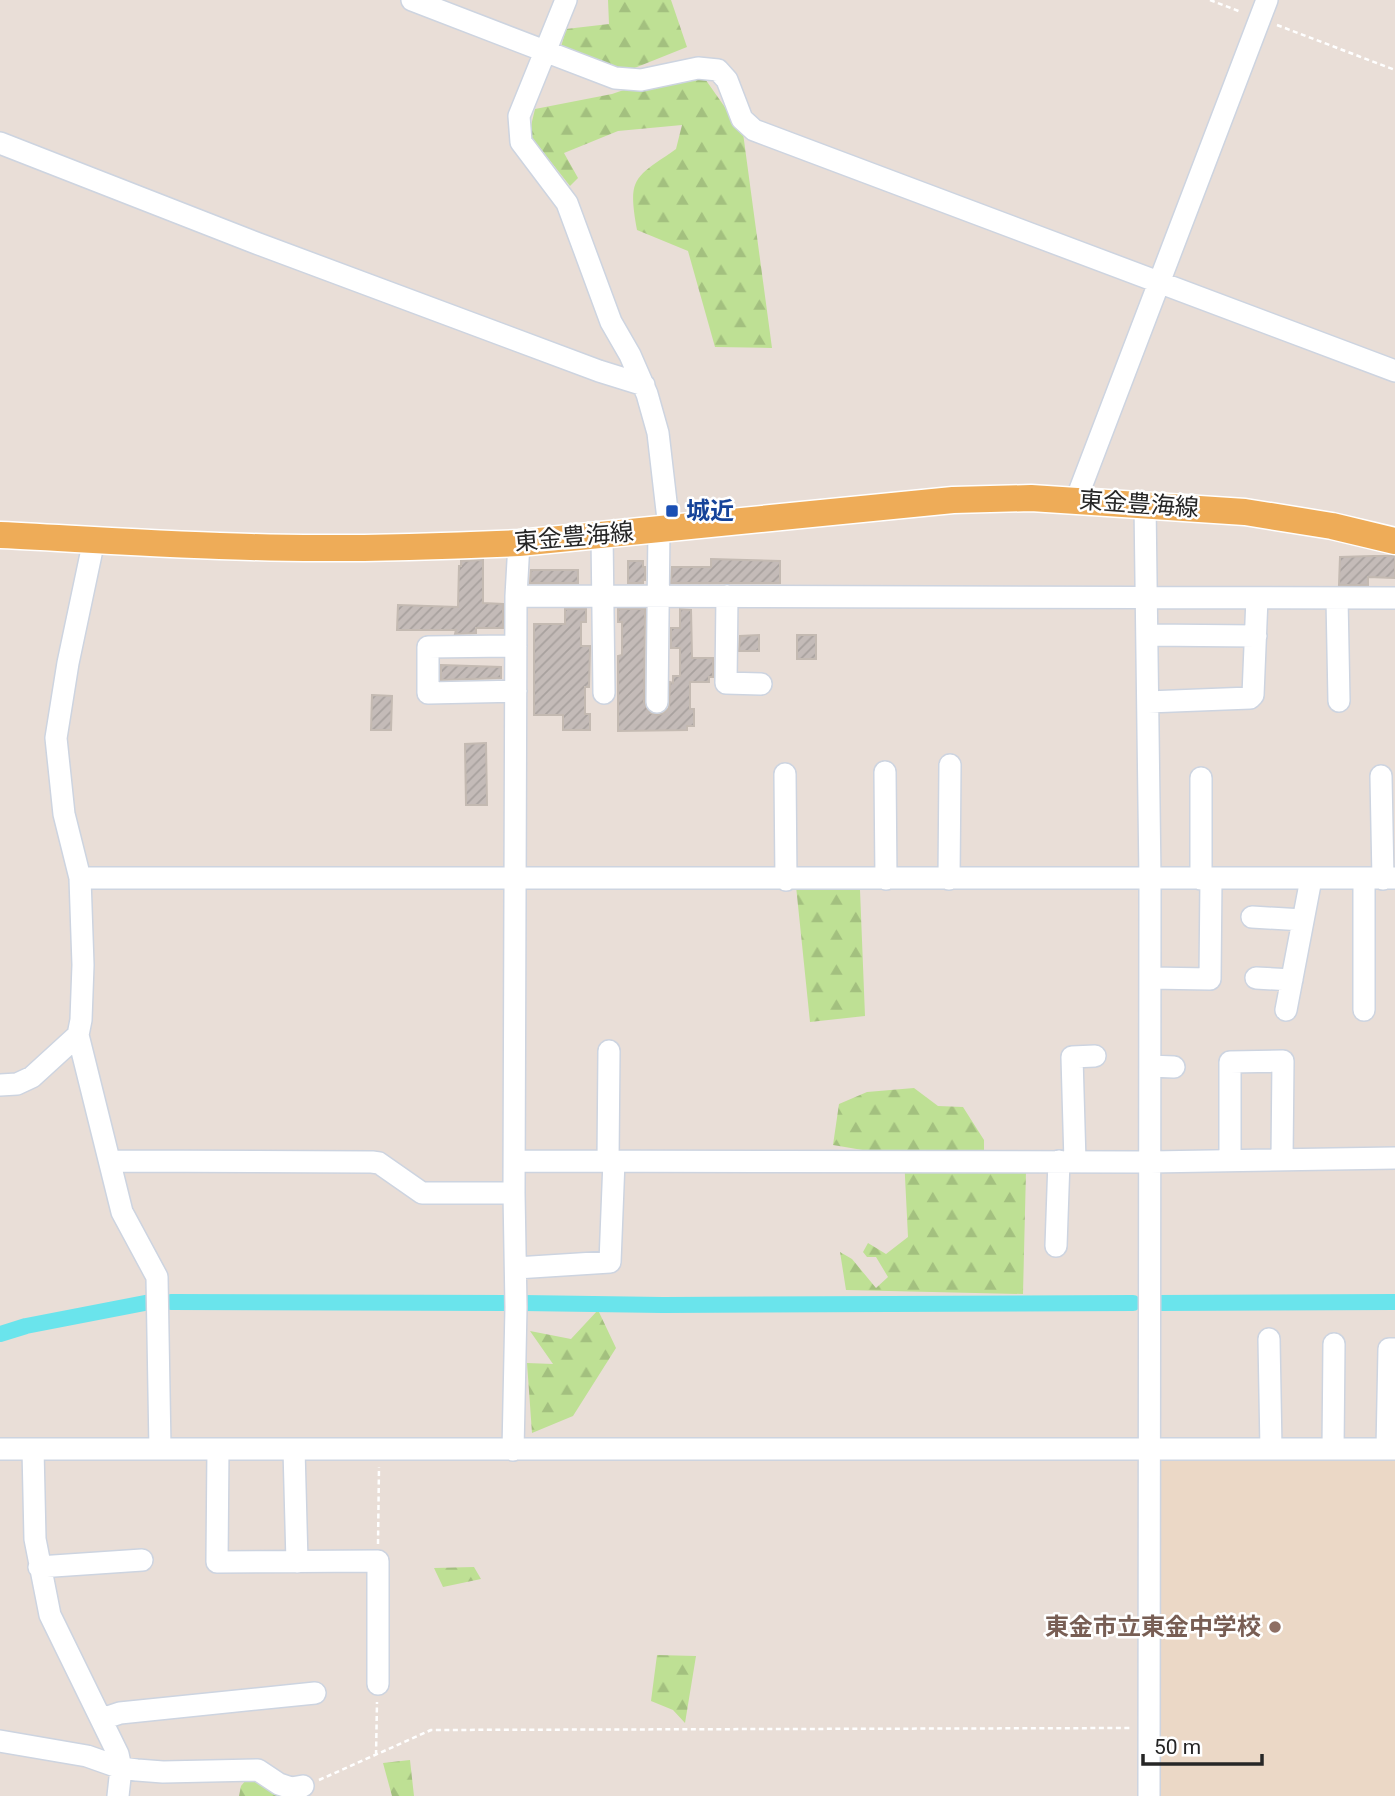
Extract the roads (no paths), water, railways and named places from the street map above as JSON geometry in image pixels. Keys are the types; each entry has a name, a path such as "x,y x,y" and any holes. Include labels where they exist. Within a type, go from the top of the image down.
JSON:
{"main road":[{"name":"東金豊海線","path":"0,535 252,547 355,548 519,542 953,500 1076,500 1245,512 1332,526 1395,541"}],"street":[{"path":"412,0 615,78 641,80 698,68 718,70 727,80 742,119 754,130 1395,371"},
{"path":"566,0 519,116 521,142 567,203 611,322 643,385 658,433 664,528 658,596 657,702"},
{"path":"1076,500 1263,9"},
{"path":"0,143 256,243 643,385"},
{"path":"1145,504 1150,879 1149,1796"},
{"path":"602,534 604,693"},
{"path":"94,540 55,738 64,814 80,878 83,965 82,1020 78,1035 122,1212 157,1277 160,1449"},
{"path":"513,1450 516,1268 516,596 519,542"},
{"path":"516,596 1395,598"},
{"path":"727,596 726,684 761,684"},
{"path":"1148,702 1250,698 1253,695 1257,598"},
{"path":"1338,598 1339,701"},
{"path":"1148,635 1256,636"},
{"path":"516,646 428,647 428,693 516,691"},
{"path":"949,879 950,765"},
{"path":"885,772 886,879"},
{"path":"785,774 786,880"},
{"path":"1364,1010 1381,878 1381,776"},
{"path":"1150,978 1210,979 1201,778"},
{"path":"80,878 1381,878"},
{"path":"1286,1010 1311,879"},
{"path":"1252,917 1303,920"},
{"path":"1256,978 1292,980"},
{"path":"0,1085 17,1084 32,1077 78,1035"},
{"path":"516,1268 610,1262 609,1051"},
{"path":"1056,1245 1067,1161 1072,1057 1095,1056"},
{"path":"1230,1160 1230,1062 1283,1061 1283,1159"},
{"path":"1150,1066 1174,1067"},
{"path":"514,1161 1150,1161 1395,1158"},
{"path":"110,1161 372,1161 422,1193 514,1193"},
{"path":"1269,1339 1271,1449"},
{"path":"1333,1449 1334,1344"},
{"path":"0,1448 1391,1449 1389,1349 1395,1349"},
{"path":"33,1449 35,1539 50,1615 118,1754 121,1768 118,1796"},
{"path":"218,1449 217,1562 378,1561 378,1684"},
{"path":"294,1449 297,1562"},
{"path":"39,1567 142,1560"},
{"path":"102,1719 120,1713 315,1693"},
{"path":"0,1741 87,1756 121,1768 163,1772 258,1770 279,1784 291,1788 303,1786"}],"waterway":[{"path":"0,1334 26,1326 150,1302"},
{"path":"171,1302 507,1303"},
{"path":"1158,1303 1395,1302"},
{"path":"523,1303 1133,1303"}],"place":[{"name":"城近","path":"672,511"},
{"name":"東金市立東金中学校","path":"1275,1627"}]}
